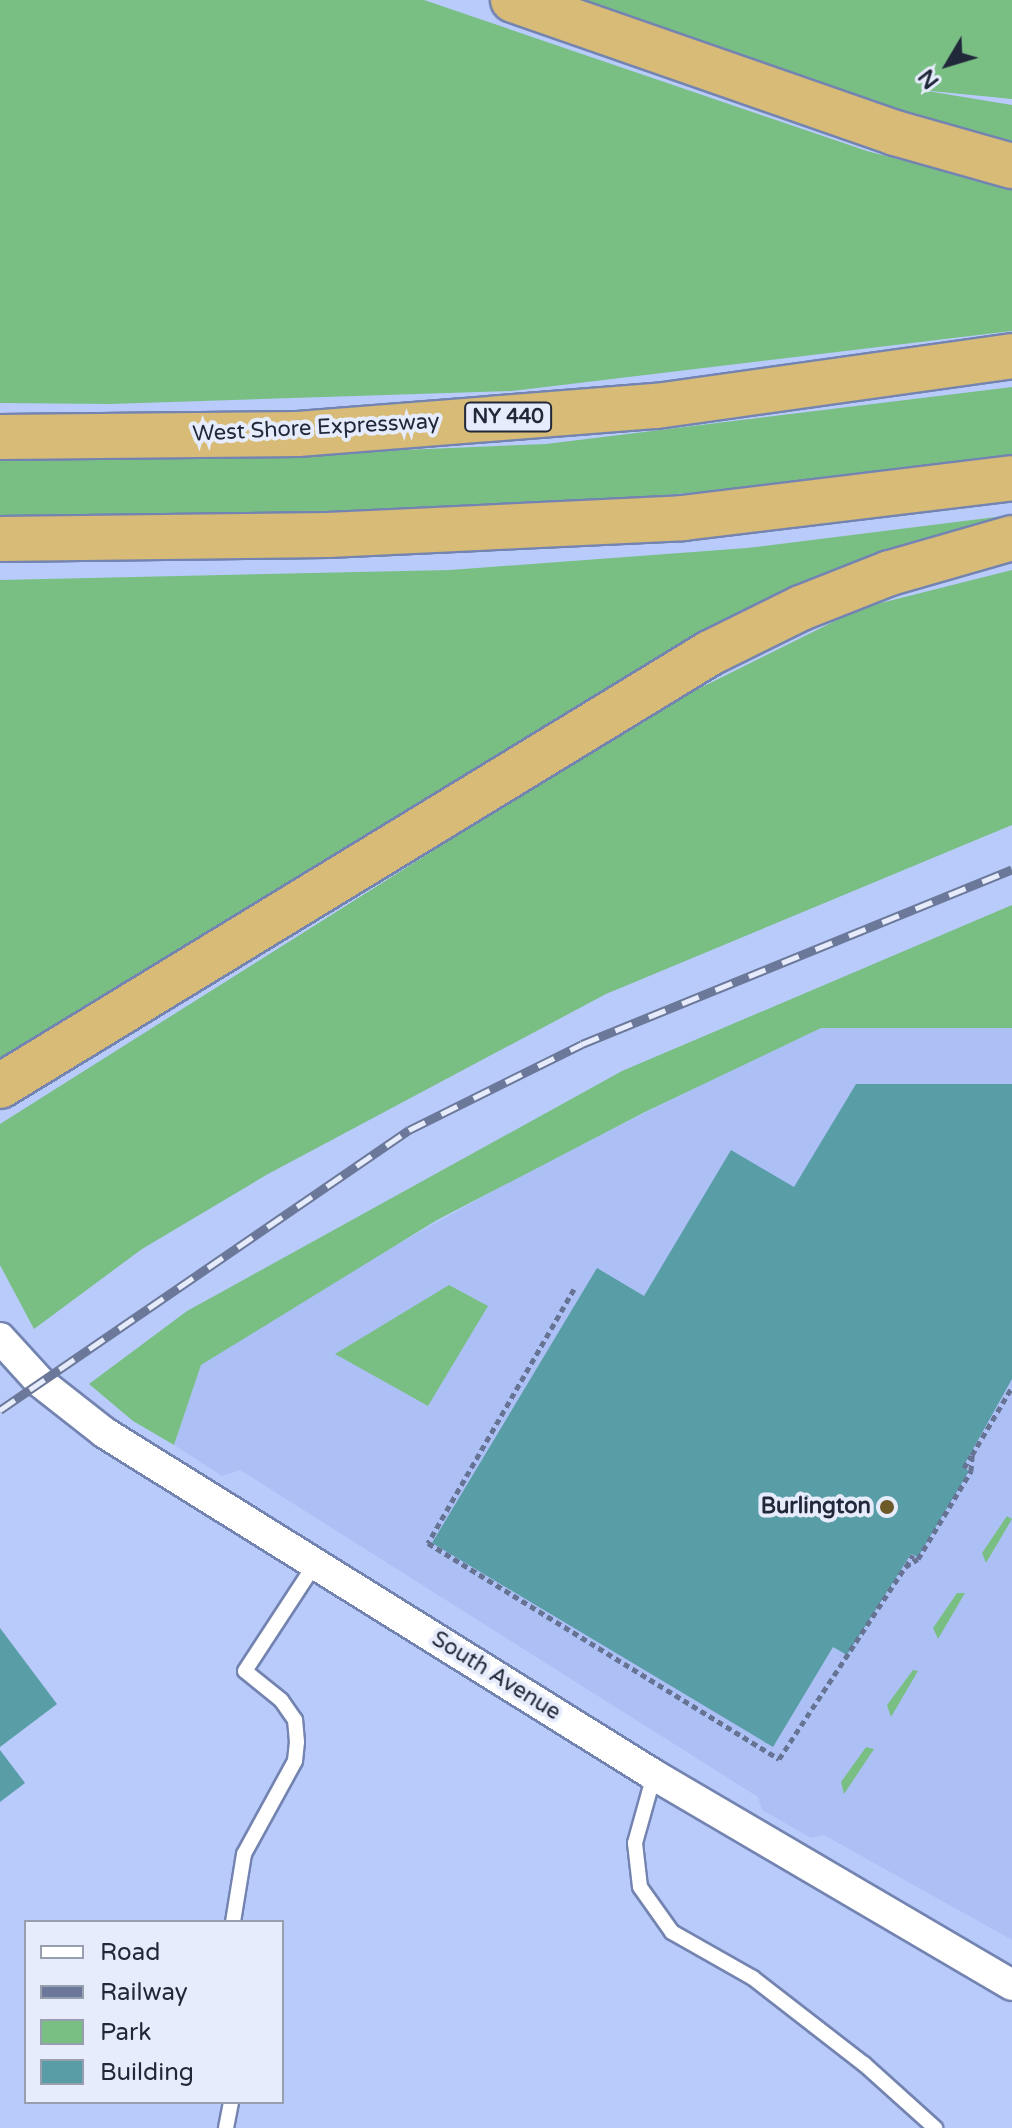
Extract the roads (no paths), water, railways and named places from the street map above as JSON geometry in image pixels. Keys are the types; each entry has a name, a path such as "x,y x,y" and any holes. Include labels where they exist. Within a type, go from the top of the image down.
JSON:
{"highway":[{"path":"513,0 895,133 1012,166"},
{"name":"West Shore Expressway","path":"0,437 298,434 657,406 1012,356"},
{"path":"0,539 328,535 683,518 1012,478"},
{"path":"0,1086 710,653 801,608 890,573 1012,538"}],"street":[{"name":"South Avenue","path":"0,1338 40,1382 105,1433 654,1775 1012,1985"}],"lane":[{"path":"233,1920 244,1854 295,1761 297,1742 295,1720 281,1700 245,1671 315,1564"},
{"path":"654,1775 635,1843 640,1887 672,1932 753,1978 864,2064 935,2128"},
{"path":"226,2128 231,2104"}],"railway":[{"path":"0,1410 409,1130 582,1044 1012,869"}],"place":[{"name":"Burlington","path":"887,1507"}]}
